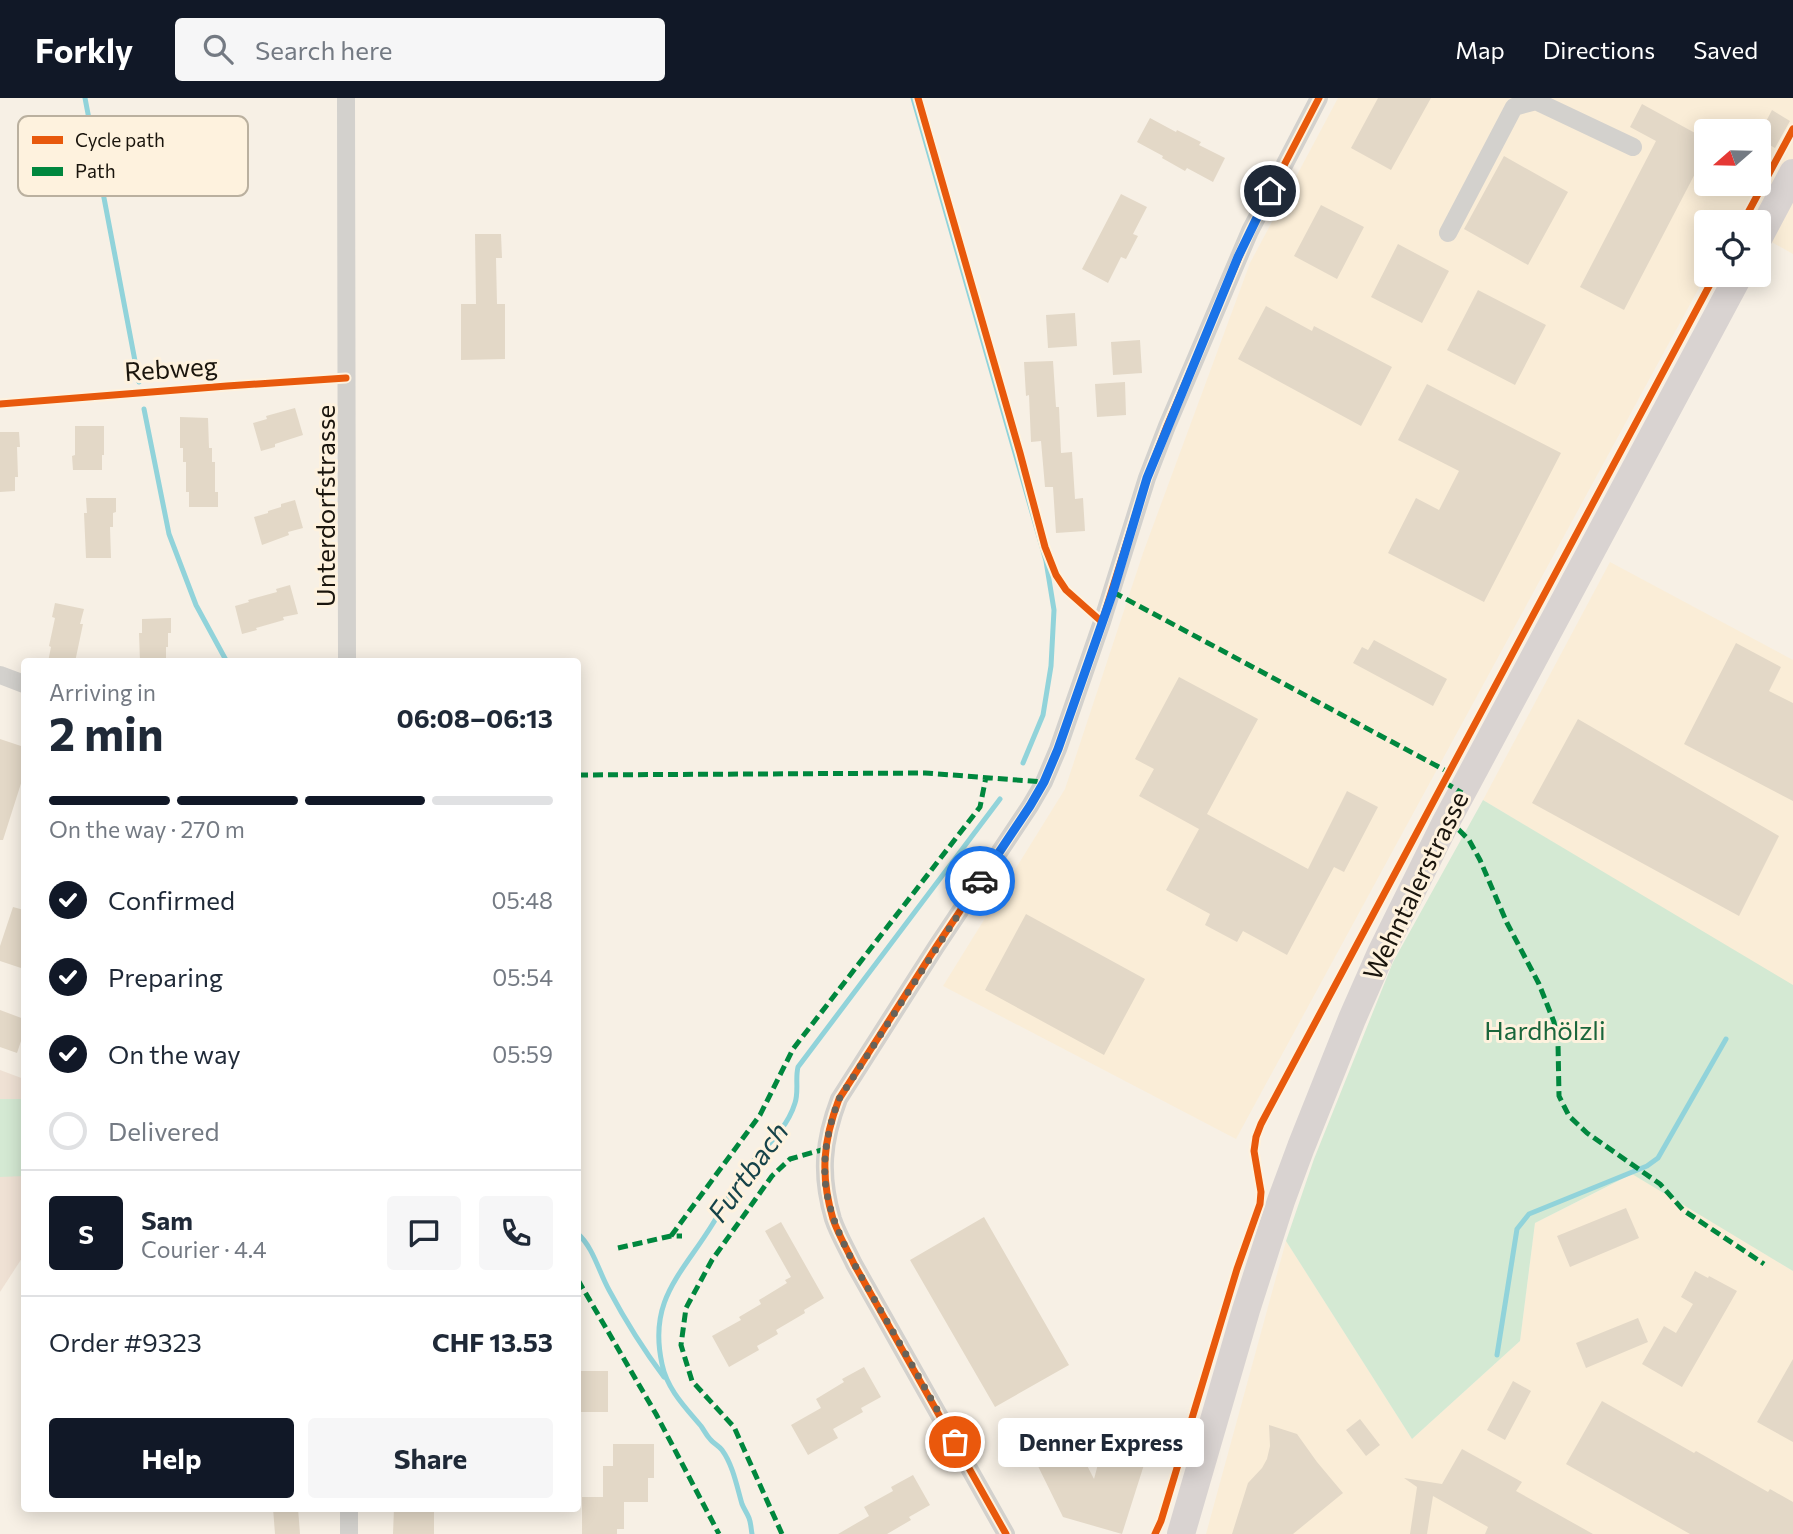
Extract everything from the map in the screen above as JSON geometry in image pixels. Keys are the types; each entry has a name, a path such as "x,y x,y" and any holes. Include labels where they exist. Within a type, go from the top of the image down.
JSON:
{"main road":[{"path":"1771,214 1793,173"},
{"name":"Wehntalerstrasse","path":"1181,1534 1246,1310 1282,1201 1310,1124 1381,953 1446,822 1733,287"}],"street":[{"name":"Unterdorfstrasse","path":"346,98 347,658"},
{"path":"1006,1534 854,1264 834,1221 826,1188 825,1149 830,1124 839,1099 1044,782 1102,622 1147,478 1167,426 1250,231 1319,98"},
{"path":"1448,233 1514,107 1535,101 1633,148"},
{"path":"0,675 21,683"},
{"path":"349,1512 349,1534"}],"shaded area":[{"path":"1338,98 1793,98 1793,254 1771,242 1771,210 1694,210 1694,287 1699,287 1236,1139 943,986 1065,789 1143,553 1250,263"},
{"path":"1610,562 1793,660 1793,988 1483,800"},
{"path":"0,1070 21,1078 21,1260 0,1292"},
{"path":"1633,1174 1793,1271 1793,1534 1206,1534 1286,1241 1412,1439 1520,1341 1535,1223"}],"green space":[{"name":"Hardhölzli","path":"1483,800 1793,985 1793,1271 1632,1174 1535,1223 1520,1341 1412,1439 1286,1241 1314,1159 1393,962"},
{"path":"0,1099 21,1099 21,1176 0,1177"}],"building":[{"path":"1378,98 1431,98 1391,170 1351,148"},
{"path":"1642,104 1694,132 1694,176 1624,310 1580,287 1656,141 1630,127"},
{"path":"1772,110 1790,121 1775,148 1771,146 1771,119 1767,119"},
{"path":"1150,118 1201,142 1199,145 1225,158 1213,182 1187,168 1185,171 1137,142"},
{"path":"1504,156 1568,192 1528,265 1464,229"},
{"path":"1121,194 1147,207 1133,234 1138,236 1126,259 1121,257 1108,283 1082,269"},
{"path":"1321,205 1364,227 1337,279 1294,256"},
{"path":"475,234 501,234 502,258 496,258 497,304 505,304 505,359 461,360 461,304 476,304"},
{"path":"1398,244 1449,271 1422,323 1371,297"},
{"path":"1478,290 1546,325 1515,385 1447,350"},
{"path":"1266,306 1312,331 1314,326 1392,367 1361,426 1238,359"},
{"path":"1075,313 1077,346 1048,348 1046,315"},
{"path":"1140,340 1142,373 1113,375 1111,342"},
{"path":"1053,361 1061,453 1072,452 1075,499 1083,498 1085,531 1056,533 1053,487 1045,487 1041,441 1031,442 1029,395 1026,396 1024,362"},
{"path":"1125,382 1126,415 1097,417 1095,384"},
{"path":"1427,384 1561,453 1484,602 1388,553 1416,498 1439,510 1459,471 1398,440"},
{"path":"295,408 303,435 261,451 253,423 267,419 266,416"},
{"path":"180,417 208,418 209,448 212,448 212,462 215,462 218,507 189,507 186,462 183,462 183,448 180,448"},
{"path":"75,426 104,426 102,470 73,470"},
{"path":"0,432 19,432 15,491 0,492"},
{"path":"86,498 116,498 113,527 110,527 111,558 86,558"},
{"path":"295,500 303,528 262,545 254,517"},
{"path":"290,585 298,614 283,617 284,620 242,634 235,606"},
{"path":"55,603 84,609 76,658 49,658 55,618 52,617"},
{"path":"171,618 166,658 140,658 139,633 142,633 142,619"},
{"path":"1374,640 1447,679 1433,706 1353,663 1362,647 1368,650"},
{"path":"1736,643 1781,667 1769,691 1793,703 1793,801 1684,744"},
{"path":"1179,677 1258,719 1207,814 1308,869 1347,791 1378,807 1344,872 1334,867 1287,955 1243,931 1237,942 1205,925 1210,914 1166,890 1199,829 1139,796 1154,769 1135,759"},
{"path":"1578,719 1779,836 1739,916 1532,803"},
{"path":"0,739 21,746 21,783 3,840 0,840"},
{"path":"13,907 21,909 21,968 0,961 0,946"},
{"path":"1026,914 1145,979 1104,1055 985,990"},
{"path":"0,1010 21,1018 21,1041 17,1053 0,1047"},
{"path":"1626,1208 1639,1238 1570,1267 1557,1236"},
{"path":"984,1217 1069,1365 995,1407 910,1260"},
{"path":"781,1222 824,1298 776,1330 778,1334 757,1346 759,1350 729,1367 712,1336 741,1320 739,1317 761,1304 759,1300 787,1283 785,1280 791,1277 765,1231"},
{"path":"1695,1271 1737,1291 1682,1387 1642,1364 1664,1326 1676,1333 1693,1304 1681,1297"},
{"path":"1638,1318 1648,1342 1586,1368 1576,1343"},
{"path":"1793,1359 1793,1442 1757,1422"},
{"path":"864,1367 881,1397 861,1408 863,1412 833,1429 838,1438 808,1455 791,1425 821,1408 816,1399 844,1382 842,1379"},
{"path":"581,1371 608,1371 608,1412 581,1412"},
{"path":"1513,1381 1531,1391 1505,1440 1487,1430"},
{"path":"1602,1401 1694,1453 1696,1451 1768,1492 1770,1489 1793,1502 1793,1534 1690,1534 1566,1464"},
{"path":"1360,1419 1380,1445 1366,1456 1346,1430"},
{"path":"1269,1425 1297,1434 1343,1493 1293,1534 1232,1534 1248,1483 1267,1459 1270,1446"},
{"path":"1073,1438 1094,1479 1105,1438 1149,1449 1122,1534 1063,1517 1034,1458"},
{"path":"613,1444 654,1444 654,1478 648,1478 648,1502 624,1502 624,1529 617,1529 617,1534 582,1534 582,1497 603,1497 603,1466 613,1466"},
{"path":"1462,1449 1522,1482 1516,1491 1593,1534 1485,1534 1488,1527 1433,1496 1427,1534 1410,1534 1417,1487 1404,1478 1442,1484"},
{"path":"913,1475 930,1505 909,1517 911,1520 887,1534 838,1534 869,1516 864,1507 893,1491 891,1487"},
{"path":"273,1512 298,1512 300,1534 275,1534"},
{"path":"394,1512 434,1512 434,1534 393,1534"}],"waterway":[{"path":"85,98 88,116"},
{"name":"Furtbach","path":"913,98 1046,561 1054,610 1051,666 1043,715 1023,763"},
{"path":"104,196 139,382"},
{"path":"144,409 169,534 196,605 225,658"},
{"name":"Furtbach","path":"752,1534 750,1520 726,1456 677,1397 664,1373 659,1342 663,1305 679,1274 743,1175 788,1119 796,1098 798,1067 1000,799"},
{"path":"1497,1355 1517,1229 1529,1214 1647,1166 1658,1158 1726,1039"},
{"path":"581,1237 628,1323 664,1377"}],"marked path":[{"path":"1113,592 1450,773"},
{"path":"581,775 925,773 1044,782"},
{"path":"671,1236 760,1115 793,1049 980,807 986,777"},
{"path":"1444,782 1462,793"},
{"path":"1446,822 1469,840 1507,923 1539,984 1554,1022 1558,1043 1559,1096 1569,1116 1587,1133 1660,1184 1683,1210 1764,1264"},
{"path":"782,1534 734,1427 692,1381 681,1345 686,1308 712,1260 772,1176 790,1159 825,1149"},
{"path":"618,1248 682,1236"},
{"path":"581,1285 656,1414 719,1534"}],"cycle path":[{"path":"918,98 1045,547 1056,575 1066,590 1102,622"},
{"path":"1006,1534 837,1230 826,1188 825,1158 829,1129 839,1099 1044,782 1102,622 1147,478 1167,426 1250,231 1319,98"},
{"path":"1749,210 1793,129"},
{"path":"1155,1534 1237,1269 1260,1204 1261,1192 1254,1151 1261,1124 1709,287"},
{"name":"Rebweg","path":"0,404 346,378"}],"way so far":[{"path":"955,1442 854,1264 834,1221 826,1188 825,1149 839,1099 980,881"}],"place":[{"name":"Denner Express","path":"955,1442"}],"route":[{"path":"980,881 1030,806 1058,749 1113,592 1147,478 1238,257 1270,191"}]}
